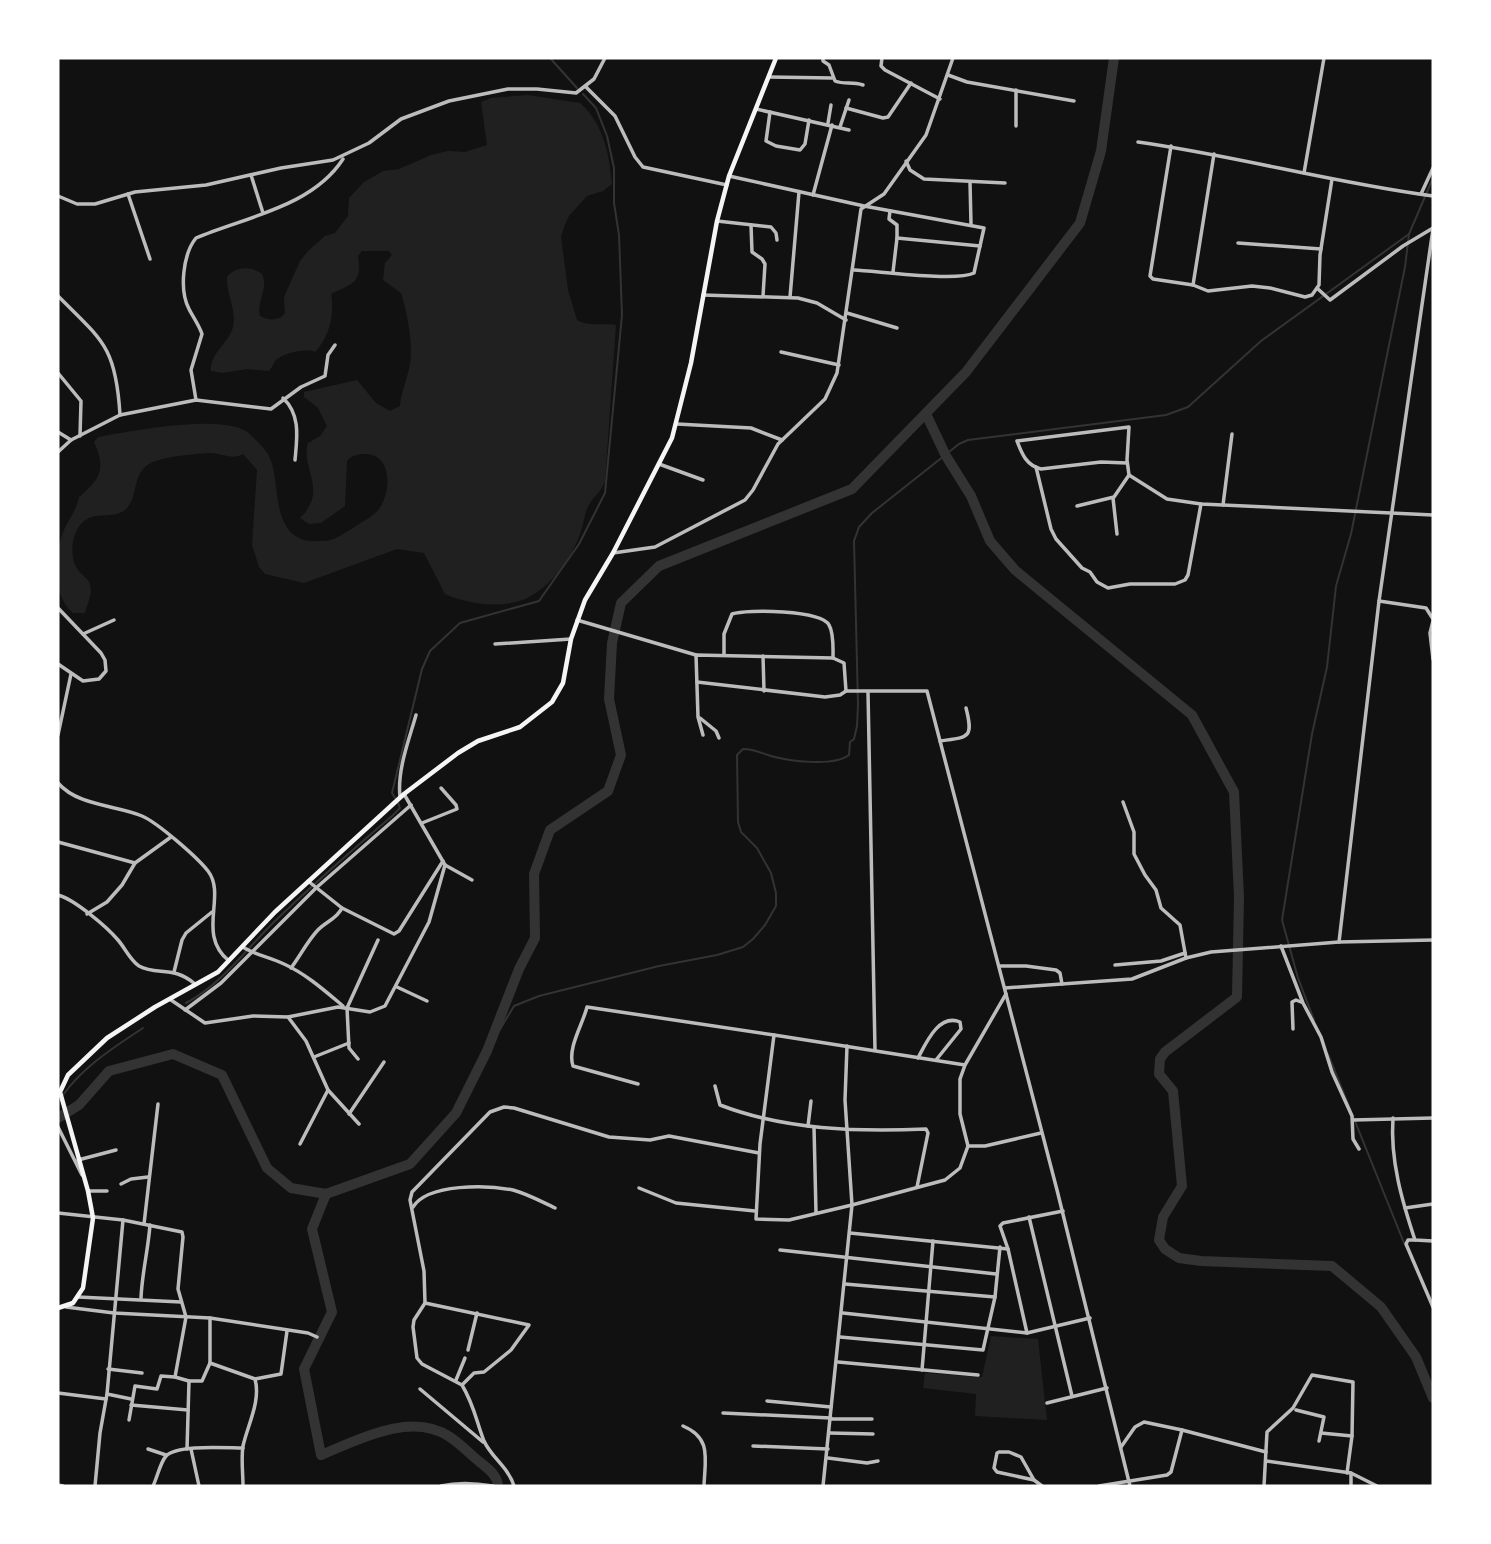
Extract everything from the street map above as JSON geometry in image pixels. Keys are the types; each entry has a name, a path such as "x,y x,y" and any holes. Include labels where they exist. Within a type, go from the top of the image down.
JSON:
{"main road":[{"path":"58,1308 66,1307 78,1297 86,1279 93,1218 88,1191 60,1096 68,1075 94,1048 136,1018 218,972 308,881 402,796 467,747 520,727 545,710 563,683 570,639 577,620 596,579 613,553 659,464 677,424 717,221 729,176 776,58"}],"street":[{"path":"58,196 69,202 85,205 128,194 206,185 344,157 369,143 401,119 449,100 508,89 571,93 586,87 594,79 605,58"},
{"path":"823,58 829,65 832,78"},
{"path":"882,58 883,68 940,99"},
{"path":"613,553 655,547 745,500 782,440 825,399 839,365 860,212 864,206 884,194 926,135 953,58"},
{"path":"1304,174 1324,58"},
{"path":"948,75 967,82 1074,101"},
{"path":"769,77 832,78 840,83 853,81 863,85"},
{"path":"846,108 888,117 911,83"},
{"path":"586,87 611,111 638,163 643,167 727,185"},
{"path":"1016,90 1016,126"},
{"path":"840,127 849,100"},
{"path":"813,195 830,124 831,105"},
{"path":"756,109 849,130"},
{"path":"770,112 766,141 776,146 800,150 804,144 809,120"},
{"path":"1138,142 1427,195 1433,168"},
{"path":"1171,146 1150,276 1153,279 1193,285 1208,291 1261,287 1305,297 1312,295 1318,289 1332,179"},
{"path":"1193,285 1214,154"},
{"path":"196,400 191,370 202,334 186,302 186,253 196,238 263,213 320,184 338,167 344,157"},
{"path":"906,161 910,170 924,179 1006,183"},
{"path":"250,174 263,213"},
{"path":"729,176 864,206 984,228 974,273 971,275 854,270"},
{"path":"970,182 971,225"},
{"path":"790,297 799,192"},
{"path":"128,194 150,259"},
{"path":"890,211 890,221 897,225 894,272"},
{"path":"717,221 771,228 776,233 777,240"},
{"path":"751,225 752,252 765,264 763,296"},
{"path":"1318,289 1330,300 1403,246 1433,229"},
{"path":"1339,942 1379,601 1433,229"},
{"path":"897,238 980,246"},
{"path":"1238,243 1321,249"},
{"path":"703,295 790,297 817,303 846,320"},
{"path":"58,296 96,333 106,347 118,382 120,415"},
{"path":"847,313 897,328"},
{"path":"58,452 71,440 120,415 196,400 263,410 275,407 283,398 325,376 328,355 335,345"},
{"path":"781,352 839,365"},
{"path":"58,373 81,401 80,436"},
{"path":"283,398 292,408 298,430 295,460"},
{"path":"677,424 751,428 782,440"},
{"path":"1077,506 1112,498 1129,475 1129,427 1017,441 1026,460 1036,467 1101,462 1127,463"},
{"path":"58,432 71,440"},
{"path":"1223,505 1232,434"},
{"path":"659,464 703,480"},
{"path":"1036,467 1051,529 1056,538 1082,568 1108,588 1130,584 1175,584 1185,580 1200,504"},
{"path":"1129,475 1167,499 1200,504 1433,515"},
{"path":"1112,498 1117,534"},
{"path":"1379,601 1426,608 1433,620 1430,633 1433,659"},
{"path":"58,608 101,653 106,660 106,671 99,679 92,682 83,681 58,664"},
{"path":"724,654 724,634 732,614 769,612 795,613 828,622 831,627 833,658"},
{"path":"83,634 114,620"},
{"path":"577,620 696,654 833,658 844,663 846,691"},
{"path":"495,644 570,639"},
{"path":"696,654 698,717 703,735"},
{"path":"763,656 764,691"},
{"path":"58,735 71,674"},
{"path":"697,682 825,697 840,695 846,691 927,691 1063,1211 1129,1484"},
{"path":"867,692 875,1050"},
{"path":"940,741 969,734 971,726 966,708"},
{"path":"416,715 402,766 399,789 422,822 444,863 472,880"},
{"path":"698,717 716,731 719,738"},
{"path":"58,783 64,789 89,801 145,817 208,870 214,885 213,936 217,947 229,961"},
{"path":"422,822 457,810 456,805 441,788"},
{"path":"1123,803 1134,832 1135,854 1144,876 1156,890 1161,908 1180,925 1185,956"},
{"path":"185,1010 215,988 316,888 411,805"},
{"path":"87,914 107,902 122,885 135,863 171,837"},
{"path":"58,842 135,863"},
{"path":"308,881 342,908 396,934 444,863"},
{"path":"171,1000 205,1023 253,1016 288,1017 336,1007 370,1012 385,1006 429,922 444,863"},
{"path":"58,895 71,900 111,933 135,963 142,967 174,972 197,985"},
{"path":"291,968 314,934 339,914 342,908"},
{"path":"174,972 186,933 213,912"},
{"path":"358,1059 349,1050 346,1008 378,940"},
{"path":"1115,965 1246,948 1433,940"},
{"path":"1283,946 1303,1003 1321,1037 1332,1072 1355,1120 1353,1139 1359,1149"},
{"path":"243,947 312,980 346,1008"},
{"path":"1006,991 1132,979 1185,956"},
{"path":"999,965 1056,970 1060,973 1062,984"},
{"path":"397,987 427,1001"},
{"path":"774,1035 759,1153 755,1211 757,1219 773,1221 852,1205 945,1180 952,1175 964,1161 968,1146 959,1106 960,1079 1006,991"},
{"path":"1293,1029 1292,1002 1296,1000 1303,1003"},
{"path":"638,1084 573,1066 571,1059 575,1041 587,1007 965,1065"},
{"path":"288,1017 304,1038 328,1090 359,1124"},
{"path":"918,1058 936,1028 951,1020 960,1021 961,1029 936,1060"},
{"path":"313,1057 349,1043"},
{"path":"824,1486 852,1205 845,1100 848,1046"},
{"path":"349,1114 384,1062"},
{"path":"715,1086 720,1105 763,1117 814,1127 878,1132 927,1131 917,1187"},
{"path":"300,1144 328,1090"},
{"path":"808,1126 811,1101"},
{"path":"144,1224 158,1104"},
{"path":"485,1443 473,1402 462,1385 422,1364 417,1358 414,1320 425,1303 424,1271 412,1204 415,1186 490,1112 505,1107 609,1137 650,1140 669,1136 759,1153"},
{"path":"1394,1118 1394,1156 1415,1240"},
{"path":"1355,1120 1433,1118"},
{"path":"58,1127 85,1182"},
{"path":"814,1127 816,1213"},
{"path":"968,1146 1000,1143 1042,1133"},
{"path":"78,1160 116,1150"},
{"path":"121,1184 131,1179 148,1177"},
{"path":"412,1204 429,1193 471,1187 513,1190 555,1208"},
{"path":"639,1188 676,1203 755,1211"},
{"path":"88,1191 107,1191"},
{"path":"1405,1208 1433,1204"},
{"path":"1027,1333 1000,1224 1063,1211"},
{"path":"58,1213 123,1220 183,1234 178,1289 184,1313 175,1377"},
{"path":"1029,1217 1072,1396"},
{"path":"95,1486 123,1220"},
{"path":"141,1299 142,1269 147,1261 150,1225"},
{"path":"850,1233 1008,1249"},
{"path":"1433,1241 1408,1240 1406,1244 1433,1307"},
{"path":"922,1370 933,1241"},
{"path":"839,1337 981,1351 985,1347 995,1297 1000,1247"},
{"path":"780,1250 996,1274"},
{"path":"845,1284 995,1297"},
{"path":"78,1297 181,1302"},
{"path":"425,1303 529,1325 511,1350 484,1372 474,1373 462,1385"},
{"path":"66,1307 114,1313 184,1313 308,1333 317,1337"},
{"path":"468,1350 477,1313"},
{"path":"842,1313 1027,1333 1090,1318"},
{"path":"129,1420 135,1386 157,1390 161,1376 202,1381 210,1363 210,1318"},
{"path":"210,1363 255,1379 281,1374 287,1330"},
{"path":"456,1380 465,1358"},
{"path":"837,1362 978,1375"},
{"path":"108,1370 142,1373"},
{"path":"1264,1486 1269,1429 1293,1408 1312,1375 1353,1382 1350,1486"},
{"path":"243,1486 243,1448 255,1400 255,1379"},
{"path":"189,1381 189,1449 199,1486"},
{"path":"1047,1403 1107,1388"},
{"path":"420,1389 485,1443 500,1460 514,1486"},
{"path":"58,1393 131,1399"},
{"path":"767,1401 832,1407"},
{"path":"131,1405 188,1410"},
{"path":"1296,1410 1323,1416 1319,1441"},
{"path":"723,1413 872,1419"},
{"path":"1121,1447 1135,1427 1144,1422 1266,1452"},
{"path":"682,1426 695,1431 704,1442 704,1486"},
{"path":"1099,1486 1129,1484 1167,1475 1171,1472 1182,1430"},
{"path":"830,1433 873,1434"},
{"path":"1321,1433 1352,1436"},
{"path":"753,1446 828,1449"},
{"path":"148,1449 166,1456 189,1449 243,1448"},
{"path":"1034,1480 998,1472 995,1468 997,1453 1004,1451 1021,1457 1034,1480 1042,1486"},
{"path":"153,1486 166,1456"},
{"path":"827,1458 867,1464 878,1461"},
{"path":"1266,1461 1349,1473 1377,1486"},
{"path":"440,1486 453,1483 492,1486"},
{"path":"58,1485 63,1486"}],"shaded area":[{"path":"528,95 580,103 588,111 604,140 612,184 603,191 587,196 569,216 561,237 568,290 577,320 591,324 616,325 605,481 588,507 576,544 551,580 534,594 516,602 474,603 445,594 424,553 397,549 304,583 265,574 259,567 252,545 257,470 243,454 232,457 212,453 170,457 149,464 140,474 132,499 125,510 113,515 92,517 80,525 75,534 73,557 78,570 89,582 90,593 85,613 73,613 66,606 59,588 57,557 63,533 79,497 97,479 100,459 94,442 98,437 195,424 233,426 246,431 268,454 285,524 292,534 303,540 333,539 376,512 386,494 385,468 375,456 360,454 347,461 345,506 321,523 309,524 300,518 308,508 313,489 307,461 308,443 320,436 327,426 318,408 304,397 304,392 357,380 376,403 390,411 400,406 410,364 411,344 401,293 383,280 385,263 392,255 389,251 362,251 358,256 357,277 331,294 331,318 320,346 315,352 300,351 283,356 275,361 269,371 211,371 213,359 233,327 234,314 227,277 244,268 262,274 264,285 260,316 280,318 285,313 284,297 300,261 325,236 335,233 348,216 349,198 364,182 383,171 399,169 431,155 448,151 465,152 487,145 481,102 491,98"},
{"path":"991,1336 1038,1339 1047,1420 975,1416 976,1394 923,1388 925,1373 982,1377"}],"waterway":[{"path":"550,58 577,88"},
{"path":"58,1118 79,1105 109,1071 173,1054 222,1075 267,1168 291,1188 326,1194 410,1164 456,1113 487,1051 519,969 535,938 534,874 550,830 608,791 621,755 609,699 612,643 621,603 659,566 852,489 966,372 1080,223 1101,151 1114,58"},
{"path":"395,798 392,793 422,669 430,651 460,623 539,601 579,544 605,493 622,315 619,235 614,203 614,168 607,136 596,108 583,94"},
{"path":"487,1051 514,1006 539,996 743,947 765,925 776,906 776,893 771,873 757,848 741,832 738,822 737,755 747,749 789,760 811,762 833,761 849,755 850,742 854,739 857,726 858,705 854,541 859,527 872,513 959,444 968,440 1166,415 1188,407 1261,341 1409,234 1433,178"},
{"path":"1314,1020 1298,978 1282,920 1312,734 1327,667 1336,586 1351,534 1405,267 1409,234"},
{"path":"926,414 946,456 971,496 990,541 1015,570 1192,715 1234,792 1239,897 1237,997 1165,1052 1160,1059 1159,1074 1173,1091 1182,1186 1163,1217 1159,1240 1165,1249 1179,1258 1332,1266 1381,1307 1416,1357 1433,1398"},
{"path":"186,1003 210,987 272,924 392,816 400,808 398,803"},
{"path":"63,1095 90,1066 143,1028"},
{"path":"1328,1054 1404,1243"},
{"path":"326,1194 312,1229 332,1312 304,1369 321,1455 385,1431 419,1427 435,1430 453,1439 490,1470 498,1486"}]}
